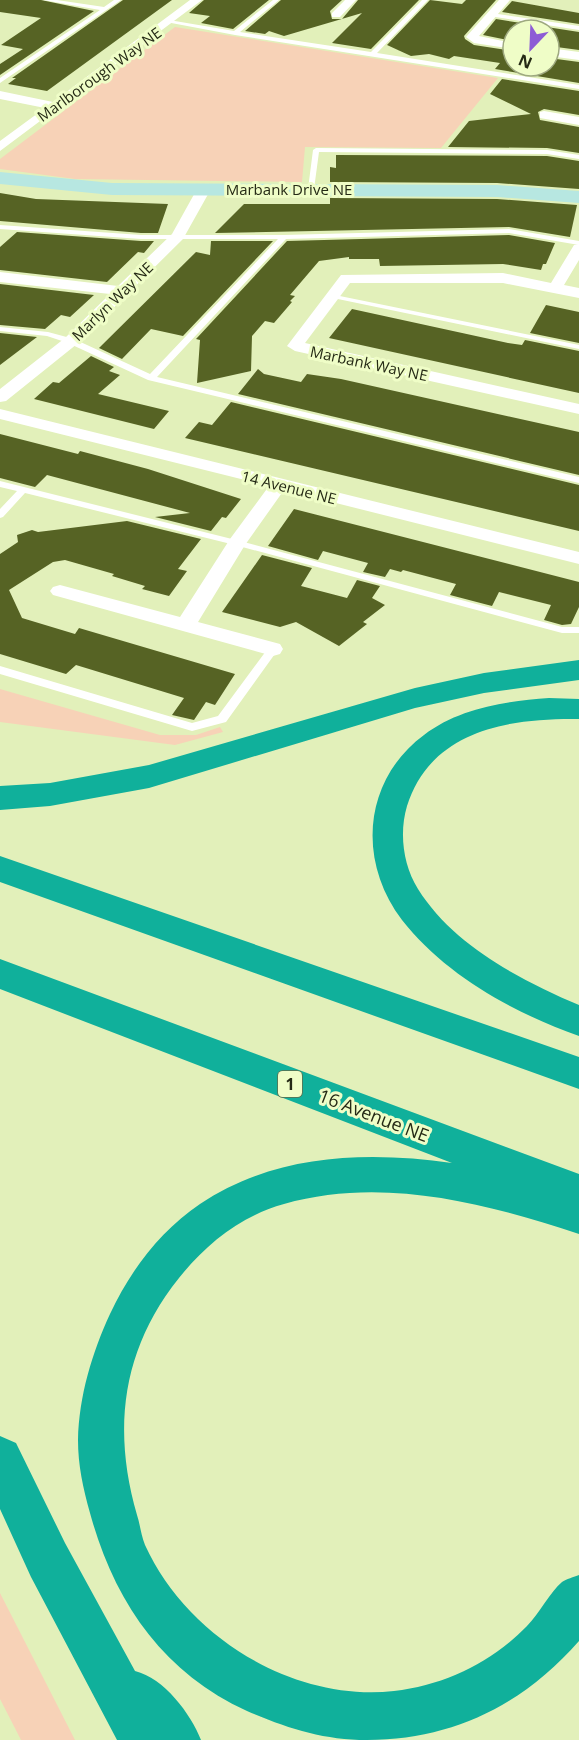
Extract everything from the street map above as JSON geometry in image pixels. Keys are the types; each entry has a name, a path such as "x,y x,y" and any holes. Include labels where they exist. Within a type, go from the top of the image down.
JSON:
{"highway":[{"path":"0,798 48,795 134,779 393,704 481,683 545,674 579,672"},
{"path":"579,709 531,708 506,712 453,730 430,744 414,760 399,781 390,804 386,831 388,856 399,883 413,909 433,932 460,955 525,996 579,1021"},
{"path":"0,869 579,1073"},
{"name":"16 Avenue NE","path":"0,974 579,1193"},
{"path":"579,1215 489,1187 399,1174 315,1178 242,1201 208,1222 176,1248 148,1285 127,1322 111,1365 104,1409 101,1458 126,1557 151,1599 187,1641 232,1677 280,1700 326,1715 380,1718 429,1712 468,1698 508,1674 544,1646 579,1599"},
{"path":"0,1459 48,1560 145,1740"},
{"path":"100,1653 176,1740"}],"street":[{"name":"Marlborough Way NE","path":"0,147 197,0"},
{"path":"336,15 351,0"},
{"path":"501,44 472,38 505,0"},
{"path":"561,54 579,57"},
{"path":"0,95 55,106"},
{"path":"544,115 579,121"},
{"name":"Marbank Drive NE","path":"0,177 101,188 497,191 579,197"},
{"name":"Marlyn Way NE","path":"0,397 71,341 178,236 204,189"},
{"path":"555,288 579,248"},
{"path":"0,277 123,291"},
{"name":"Marbank Way NE","path":"579,293 503,278 346,278 295,346 579,409"},
{"name":"14 Avenue NE","path":"0,414 579,558"},
{"path":"186,624 237,543 279,485"},
{"path":"60,591 273,649"}],"lane":[{"path":"46,0 105,9"},
{"path":"0,81 118,0"},
{"path":"235,33 276,0"},
{"path":"372,55 425,0"},
{"path":"491,15 579,28"},
{"path":"169,22 579,87"},
{"path":"311,189 316,150 547,152 579,157"},
{"path":"0,227 141,237 284,237 509,231 579,243"},
{"path":"151,378 284,237"},
{"path":"333,296 579,347"},
{"path":"0,329 48,334 71,341 151,378 579,480"},
{"path":"0,484 237,543 562,630 579,630"},
{"path":"0,515 23,490"},
{"path":"0,670 192,727 222,719 273,649"}],"shaded area":[{"path":"175,27 498,78 441,148 305,147 302,182 75,179 0,169 0,159"},
{"path":"0,689 160,735 196,735 220,727 223,732 175,745 0,722"},
{"path":"0,1593 75,1740 21,1740 0,1699"}],"building":[{"path":"0,0 41,0 94,11 0,75 0,64 23,49 1,45 41,18 0,12"},
{"path":"123,0 172,0 47,91 8,84 16,78 12,78"},
{"path":"204,0 269,0 233,29 201,23 210,16 189,13"},
{"path":"281,0 342,0 330,11 332,19 342,19 284,36 269,31 265,34 245,31"},
{"path":"358,0 419,0 371,49 332,43 362,13 342,19"},
{"path":"430,0 462,4 466,0 496,0 464,36 474,45 501,49 501,70 495,69 500,63 454,56 449,59 429,54 411,56 387,45"},
{"path":"512,1 579,13 579,24 561,21 561,18 540,18 502,12"},
{"path":"496,19 501,20 501,39 483,35"},
{"path":"561,29 579,32 579,50 561,48"},
{"path":"561,60 579,62 579,83 549,78 561,78"},
{"path":"502,79 579,91 579,115 544,109 538,112 540,120 579,127 579,153 547,148 448,147 469,121 531,114 490,94"},
{"path":"336,155 547,156 579,161 579,189 497,183 330,182 330,167 336,168"},
{"path":"0,193 36,199 168,204 158,233 141,233 0,221"},
{"path":"330,198 497,199 577,205 570,237 509,227 215,233 244,204 330,204"},
{"path":"17,232 154,241 144,253 138,252 107,282 0,270 0,247"},
{"path":"509,235 555,243 541,270 503,264 380,266 379,259 349,259 349,257 319,261 290,295 295,296 290,301 292,302 274,323 265,321 252,336 251,371 197,383 200,340 196,339 287,241"},
{"path":"211,241 273,241 183,336 151,329 122,359 99,348 196,252 210,255"},
{"path":"0,284 94,295 70,317 61,315 45,329 0,325"},
{"path":"546,305 579,312 579,343 530,333"},
{"path":"352,309 508,343 522,345 525,340 579,351 579,393 329,338"},
{"path":"0,333 37,337 0,365"},
{"path":"91,356 114,367 109,371 120,375 98,394 169,411 154,429 34,399 53,382 59,383"},
{"path":"258,369 264,374 301,382 307,374 341,379 579,432 579,475 238,394"},
{"path":"231,402 579,485 579,531 185,438 199,422 212,425"},
{"path":"0,434 78,454 80,451 148,469 241,499 226,518 222,517 211,531 155,517 190,513 47,475 35,487 0,478"},
{"path":"294,509 579,582 579,607 571,624 562,625 544,620 551,605 499,592 492,606 450,595 456,584 403,570 401,572 390,569 385,577 363,572 368,563 323,551 318,560 268,546"},
{"path":"127,521 201,539 178,569 187,571 169,596 142,589 145,586 112,576 114,574 65,560 53,562 9,590 22,618 75,634 79,628 235,674 215,705 206,702 194,720 172,715 184,698 76,665 66,674 0,654 0,554 18,542 17,535 32,530 38,532"},
{"path":"262,555 312,568 301,586 347,598 357,580 380,586 372,598 385,605 363,622 367,624 339,646 296,622 280,627 222,612"}]}
